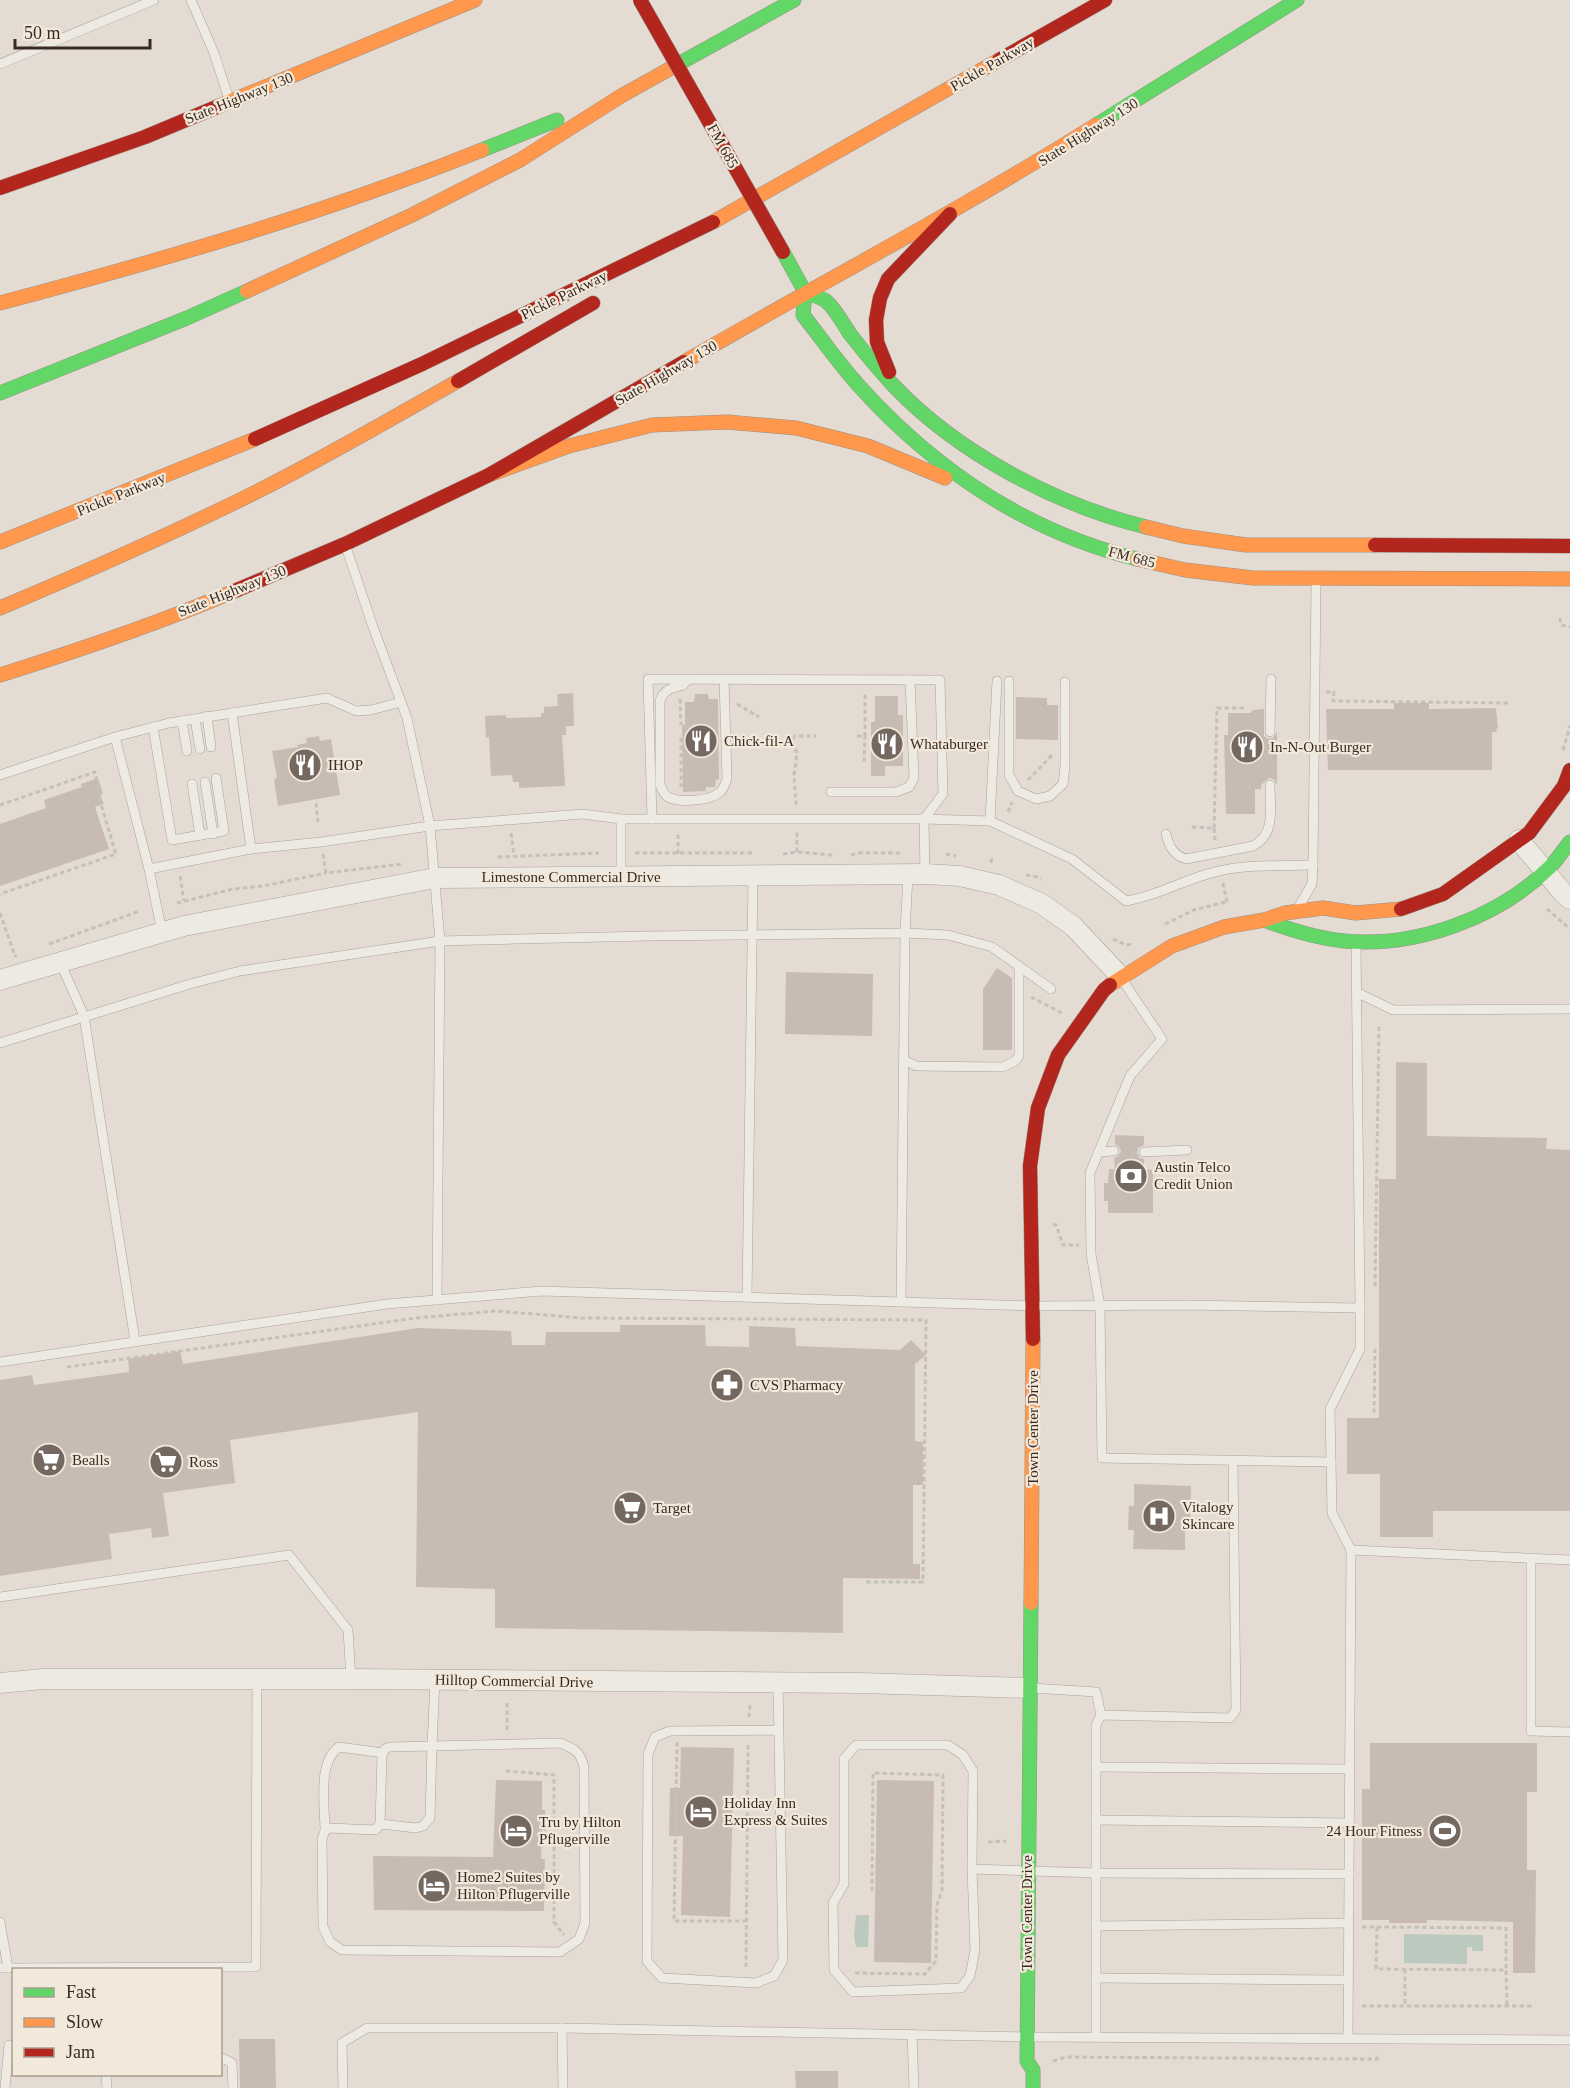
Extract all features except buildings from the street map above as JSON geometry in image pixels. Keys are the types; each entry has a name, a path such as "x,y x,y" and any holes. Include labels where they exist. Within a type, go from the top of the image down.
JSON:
{"main road":[{"name":"State Highway 130","path":"0,188 145,137 475,0"},
{"name":"FM 685","path":"640,0 805,292 803,315 836,358 877,405 915,441 985,495"},
{"path":"0,393 187,318 412,215 520,160 621,96 794,0"},
{"name":"Pickle Parkway","path":"0,542 273,432 422,364 714,221 1105,0"},
{"name":"State Highway 130","path":"0,675 65,655 192,609 345,544 489,475 805,292 950,214 1141,99 1297,0"},
{"path":"0,303 135,268 227,241 406,180 501,140 621,96"},
{"path":"895,387 877,342 878,302 888,279 950,214"},
{"path":"640,272 714,221"},
{"path":"805,292 826,301 856,343 895,387 968,447 1040,490 1129,523 1173,534 1246,545 1570,546"},
{"path":"0,608 197,521 304,467 603,297"},
{"name":"FM 685","path":"489,475 569,446 652,425 727,422 796,428 868,446 985,495 1029,520 1119,555 1181,569 1240,577 1570,579"},
{"name":"Town Center Drive","path":"1033,2088 1032,2070 1028,2061 1027,2037 1034,1306 1030,1166 1038,1108 1058,1055 1104,990 1120,977 1172,946 1224,927 1297,911 1323,908 1356,914 1407,908 1443,894 1528,833 1564,786 1570,770"},
{"path":"1264,920 1293,932 1356,942 1375,942 1426,934 1463,923 1496,905 1545,871 1570,842"},
{"path":"1356,914 1356,942"},
{"name":"Town Center Drive","path":"1021,2088 1020,2071 1028,2061"}],"street":[{"path":"1519,840 1570,899"},
{"name":"Limestone Commercial Drive","path":"0,978 184,926 435,878 916,875 960,876 999,885 1042,904 1073,926 1120,977"},
{"name":"Hilltop Commercial Drive","path":"0,1683 43,1679 257,1678 778,1682 1029,1688"}],"lane":[{"path":"191,0 214,53 230,101"},
{"path":"0,64 149,1"},
{"path":"345,544 407,718 430,826 440,941 437,1300"},
{"path":"1297,911 1312,884 1316,578"},
{"path":"652,819 648,679 940,680 943,794 924,819 905,933 901,1302"},
{"path":"688,679 683,685 671,688 661,696 660,701 660,785 663,793 669,798 686,800 711,798 722,791 727,779 724,679"},
{"path":"1270,732 1271,679"},
{"path":"831,792 896,792 909,787 914,778 910,680"},
{"path":"990,821 997,681"},
{"path":"1009,681 1009,775 1018,791 1036,799 1050,796 1063,784 1065,682"},
{"path":"0,775 115,737 207,716 327,698 356,711 371,710 401,702"},
{"path":"232,713 251,849"},
{"path":"207,716 211,747"},
{"path":"195,719 200,749"},
{"path":"182,721 187,751"},
{"path":"153,727 172,840 224,831 216,778"},
{"path":"115,737 149,869 162,932"},
{"path":"205,782 213,834"},
{"path":"192,784 200,835"},
{"path":"1166,834 1170,847 1178,856 1186,859 1253,846 1263,841 1269,831 1270,785"},
{"path":"149,869 251,849 321,842 430,826 583,814 621,819 990,821 1072,859 1126,901 1140,899 1221,871 1313,865"},
{"path":"621,819 621,877"},
{"path":"747,1297 753,876"},
{"path":"1312,884 1323,908"},
{"path":"0,1042 240,971 440,941 751,934 948,935 992,947 1051,989"},
{"path":"1348,2038 1351,1550 1332,1513 1330,1409 1360,1349 1356,942"},
{"path":"60,962 84,1016 135,1341"},
{"path":"904,1059 916,1066 1002,1067 1014,1062 1019,1056 1018,966"},
{"path":"1120,977 1162,1039 1131,1076 1090,1173 1090,1241 1100,1306 1102,1458 1331,1462"},
{"path":"1356,992 1393,1010 1570,1009"},
{"path":"1144,1152 1187,1150"},
{"path":"1098,1152 1114,1151"},
{"path":"0,1362 387,1304 542,1291 1034,1306 1360,1308"},
{"path":"1101,1715 1230,1718 1236,1710 1233,1461"},
{"path":"1351,1550 1570,1560"},
{"path":"0,1597 289,1555 348,1630 351,1679"},
{"path":"1531,1558 1531,1731 1570,1732"},
{"path":"0,1922 4,1968 256,1967 257,1678"},
{"path":"325,1831 330,1828 375,1830 381,1824 416,1828 423,1826 430,1818 435,1680"},
{"path":"778,1682 779,1730 783,1960 774,1976 756,1983 662,1978 647,1961 648,1754 651,1745 656,1737 670,1731 779,1730"},
{"path":"1029,1688 1096,1692 1101,1715 1096,1725 1096,2037"},
{"path":"375,1830 380,1824 383,1753 389,1747 560,1743 573,1748 581,1756 584,1767 585,1923 579,1939 560,1952 342,1950 330,1942 323,1927 322,1839 325,1831 325,1769 332,1752 339,1747 383,1753"},
{"path":"856,1745 948,1745 963,1755 973,1771 972,1869 975,1950 970,1976 961,1988 853,1992 834,1970 832,1903 844,1884 844,1759 856,1745"},
{"path":"1096,1767 1349,1769"},
{"path":"1096,1820 1349,1823"},
{"path":"972,1869 1096,1873 1348,1874"},
{"path":"1096,1926 1348,1923"},
{"path":"1096,1978 1348,1980"},
{"path":"343,2088 342,2043 367,2028 562,2028 1027,2037 1570,2040"},
{"path":"562,2028 563,2088"},
{"path":"912,2034 914,2088"},
{"path":"5,2088 8,2046"},
{"path":"222,2058 232,2063 233,2088"}],"path":[{"path":"1560,618 1561,625 1570,627"},
{"path":"1324,692 1334,692 1333,701 1508,703"},
{"path":"864,762 865,694"},
{"path":"680,695 681,725"},
{"path":"1215,845 1217,708 1245,708"},
{"path":"796,805 794,775 797,753 792,741 795,736 816,736"},
{"path":"856,736 865,736"},
{"path":"681,738 681,759"},
{"path":"0,805 95,772 102,808 116,854 0,894"},
{"path":"316,803 318,822"},
{"path":"1192,827 1214,828"},
{"path":"796,852 797,828"},
{"path":"512,833 514,856"},
{"path":"322,850 326,873"},
{"path":"783,854 796,852 840,855"},
{"path":"490,858 599,853"},
{"path":"633,853 754,853"},
{"path":"848,855 901,853"},
{"path":"991,863 992,856"},
{"path":"177,903 233,889 263,886 326,873 403,864"},
{"path":"179,873 184,901"},
{"path":"1157,929 1170,920 1194,910 1227,902 1223,881"},
{"path":"1547,909 1570,929"},
{"path":"46,945 140,911"},
{"path":"0,913 15,956 25,952"},
{"path":"1107,934 1115,941 1126,945 1138,943"},
{"path":"1019,993 1026,997 1030,996 1064,1014"},
{"path":"1375,1296 1379,1026"},
{"path":"1053,1224 1056,1225 1063,1245 1078,1245"},
{"path":"64,1368 416,1318 496,1311 582,1318 926,1320 923,1582 865,1582"},
{"path":"1374,1413 1375,1343"},
{"path":"507,1700 507,1730"},
{"path":"749,1719 750,1706"},
{"path":"687,1744 677,1744 674,1921 746,1921"},
{"path":"739,1745 749,1745 746,1967"},
{"path":"506,1771 554,1775 554,1922 564,1935"},
{"path":"850,1973 925,1974 936,1961 937,1905 942,1890 943,1775 873,1773 872,1893"},
{"path":"988,1842 1006,1841"},
{"path":"1359,1927 1506,1928 1507,2006"},
{"path":"1377,1927 1376,1969 1506,1971"},
{"path":"1405,1970 1405,2006"},
{"path":"1359,2006 1534,2006"},
{"path":"1052,2061 1058,2058 1077,2057 1377,2059 1377,2053"}],"shaded area":[{"path":"856,1915 869,1915 868,1947 856,1947 854,1936"},
{"path":"1404,1934 1483,1935 1483,1951 1472,1951 1472,1947 1467,1947 1467,1964 1404,1963"}],"traffic: fast":[{"path":"673,67 794,0"},
{"path":"1096,125 1297,0"},
{"path":"482,150 557,120"},
{"path":"783,252 805,292 803,315 860,387 920,445 952,471 1021,515 1097,547 1137,559"},
{"path":"0,393 187,318 247,291"},
{"path":"805,292 826,301 850,334 894,386 948,433 978,454 1010,473 1078,505 1146,527"},
{"path":"1264,920 1303,933 1344,941 1399,940 1427,934 1481,915 1506,901 1550,867 1570,842"},
{"path":"1031,1603 1027,2061 1033,2070 1033,2088"}],"traffic: slow":[{"path":"219,106 475,0"},
{"path":"713,222 999,60"},
{"path":"247,291 412,215 520,160 621,96 673,67"},
{"path":"684,362 943,216 1096,125"},
{"path":"0,303 122,270 303,215 482,150"},
{"path":"0,608 134,550 266,487 458,381"},
{"path":"489,475 569,446 652,425 727,422 796,428 868,446 945,478"},
{"path":"0,542 255,439"},
{"path":"1146,527 1183,536 1246,545 1375,545"},
{"path":"1137,559 1185,570 1253,578 1570,579"},
{"path":"0,675 120,636 237,590"},
{"path":"1110,985 1172,946 1224,927 1264,920 1285,913 1323,908 1356,913 1401,909"},
{"path":"1031,1603 1033,1339"}],"traffic: jam":[{"path":"640,0 783,252"},
{"path":"999,60 1105,0"},
{"path":"0,188 145,137 219,106"},
{"path":"889,372 877,342 876,320 880,298 888,279 950,214"},
{"path":"255,439 422,364 713,222"},
{"path":"458,381 593,303"},
{"path":"237,590 345,544 489,475 684,362"},
{"path":"1375,545 1570,546"},
{"path":"1401,909 1443,894 1529,833 1564,786 1570,770"},
{"path":"1033,1339 1030,1166 1038,1108 1058,1055 1104,990 1110,985"}],"place":[{"name":"Chick-fil-A","path":"701,741"},
{"name":"Whataburger","path":"887,744"},
{"name":"In-N-Out Burger","path":"1247,747"},
{"name":"IHOP","path":"305,765"},
{"name":"Austin Telco Credit Union","path":"1131,1176"},
{"name":"CVS Pharmacy","path":"727,1385"},
{"name":"Bealls","path":"49,1460"},
{"name":"Ross","path":"166,1462"},
{"name":"Target","path":"630,1508"},
{"name":"Vitalogy Skincare","path":"1159,1516"},
{"name":"Holiday Inn Express & Suites","path":"701,1812"},
{"name":"Tru by Hilton Pflugerville","path":"516,1831"},
{"name":"24 Hour Fitness","path":"1445,1831"},
{"name":"Home2 Suites by Hilton Pflugerville","path":"434,1886"}]}
